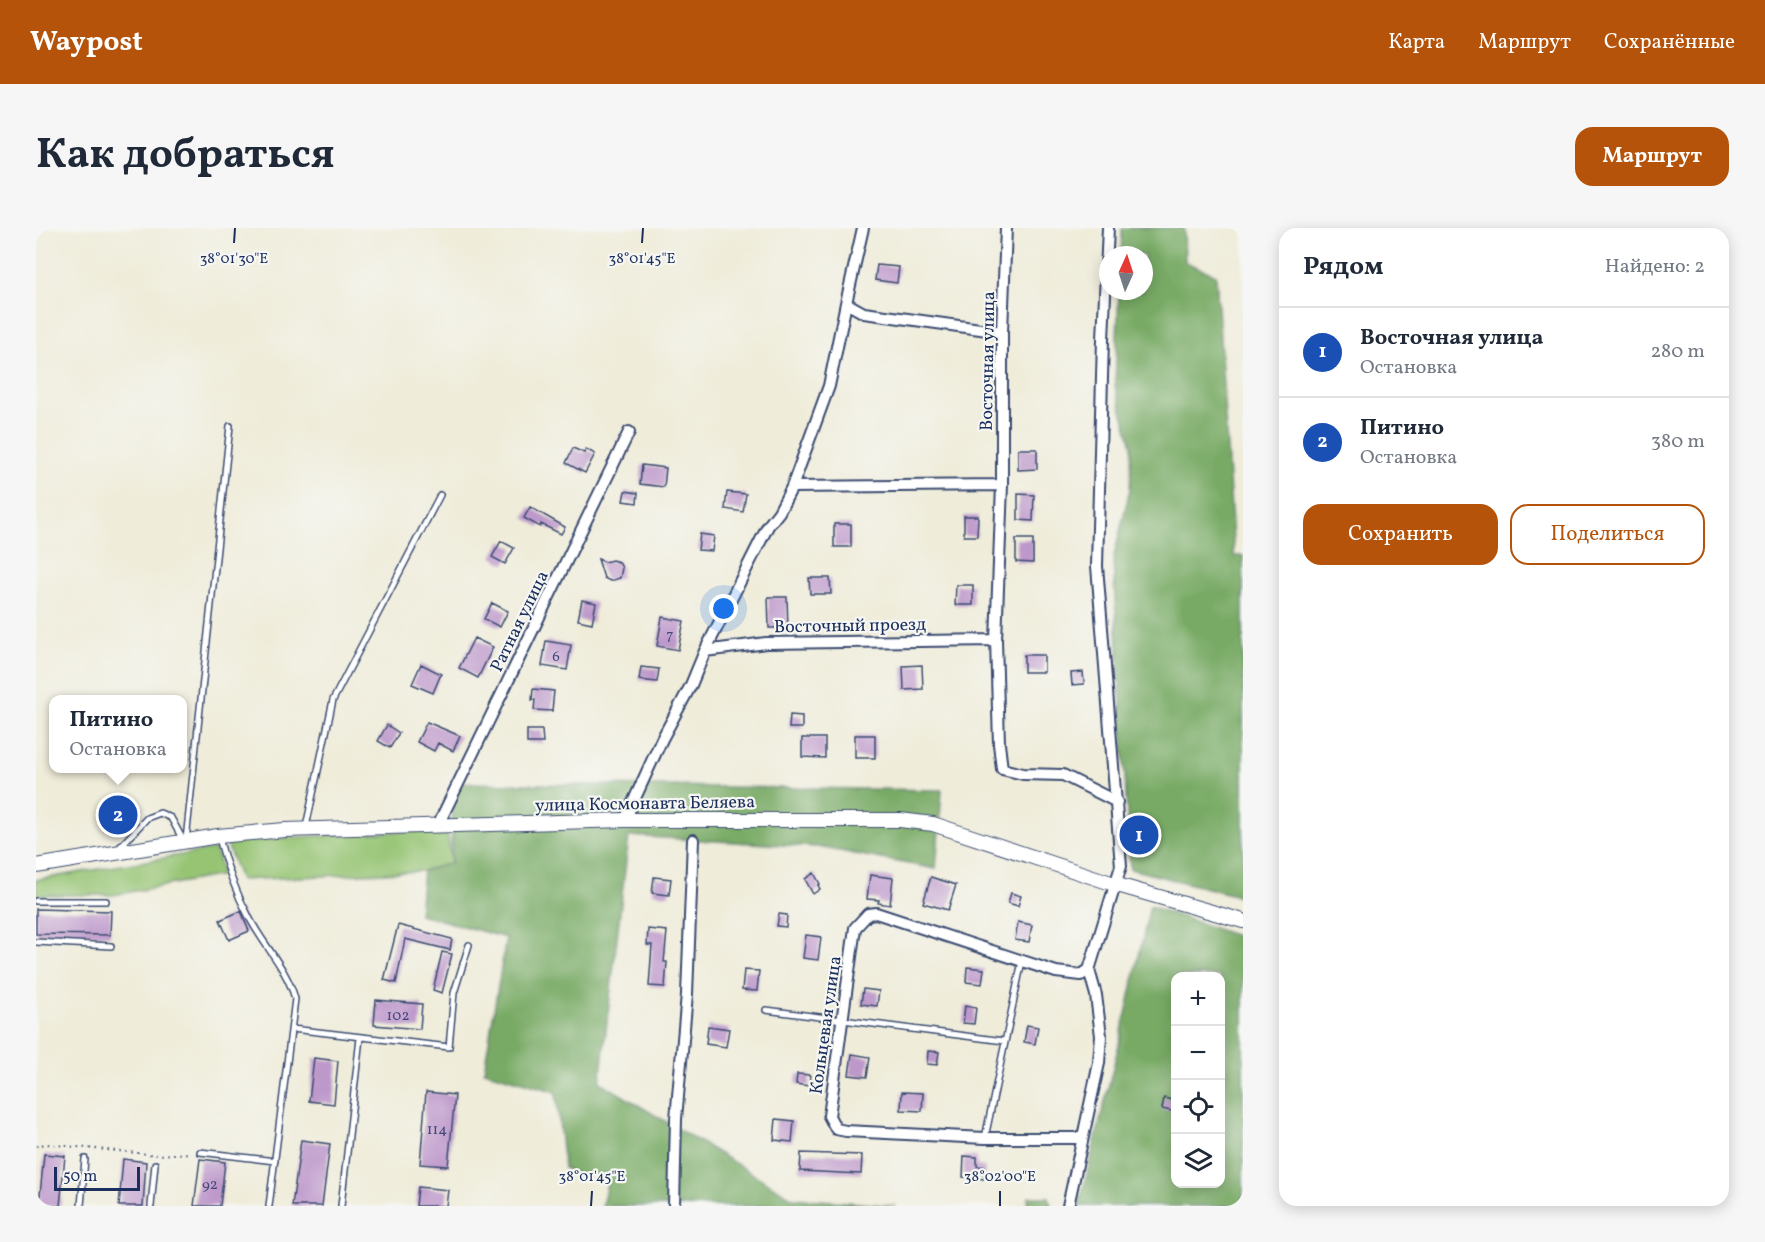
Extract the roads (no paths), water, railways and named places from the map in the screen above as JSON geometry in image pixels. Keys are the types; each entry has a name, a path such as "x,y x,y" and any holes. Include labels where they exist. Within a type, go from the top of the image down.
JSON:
{"street":[{"path":"625,820 662,739 691,685 705,651 768,526 779,512 792,487 829,386 863,228"},
{"name":"Восточная улица","path":"1006,228 1002,332 1002,485 996,640 999,744 1002,769 1023,774 1063,775 1117,802"},
{"path":"1068,1206 1099,1063 1101,1036 1096,995 1089,970 1121,866 1097,566 1108,228"},
{"path":"846,303 864,313 1002,332"},
{"name":"Ратная улица","path":"438,825 629,432"},
{"path":"792,487 1002,485"},
{"name":"Восточный проезд","path":"705,651 766,643 996,640"},
{"name":"улица Космонавта Беляева","path":"36,866 218,836 305,830 625,820 900,820 933,824 1114,884 1243,921"},
{"path":"674,1206 676,1119 687,993 693,840"},
{"name":"Кольцевая улица","path":"1082,1138 985,1138 836,1129 828,1116 855,928 868,914 876,913 1056,972 1081,975 1089,970"}],"lane":[{"path":"185,842 230,426"},
{"path":"305,830 333,700 440,495"},
{"path":"113,855 147,818 160,813 171,818 185,842"},
{"path":"218,836 223,855 249,918 291,983 295,999 269,1206"},
{"path":"36,901 106,901"},
{"path":"36,942 111,946"},
{"path":"292,1029 449,1047 453,993 469,945"},
{"path":"985,1138 1022,961"},
{"path":"766,1010 1004,1041"},
{"path":"341,1206 360,1038"},
{"path":"200,1152 274,1161"},
{"path":"81,1206 85,1159"},
{"path":"151,1206 155,1164"}],"place":[{"name":"Питино","path":"118,815"},
{"name":"Восточная улица","path":"1139,835"}]}
